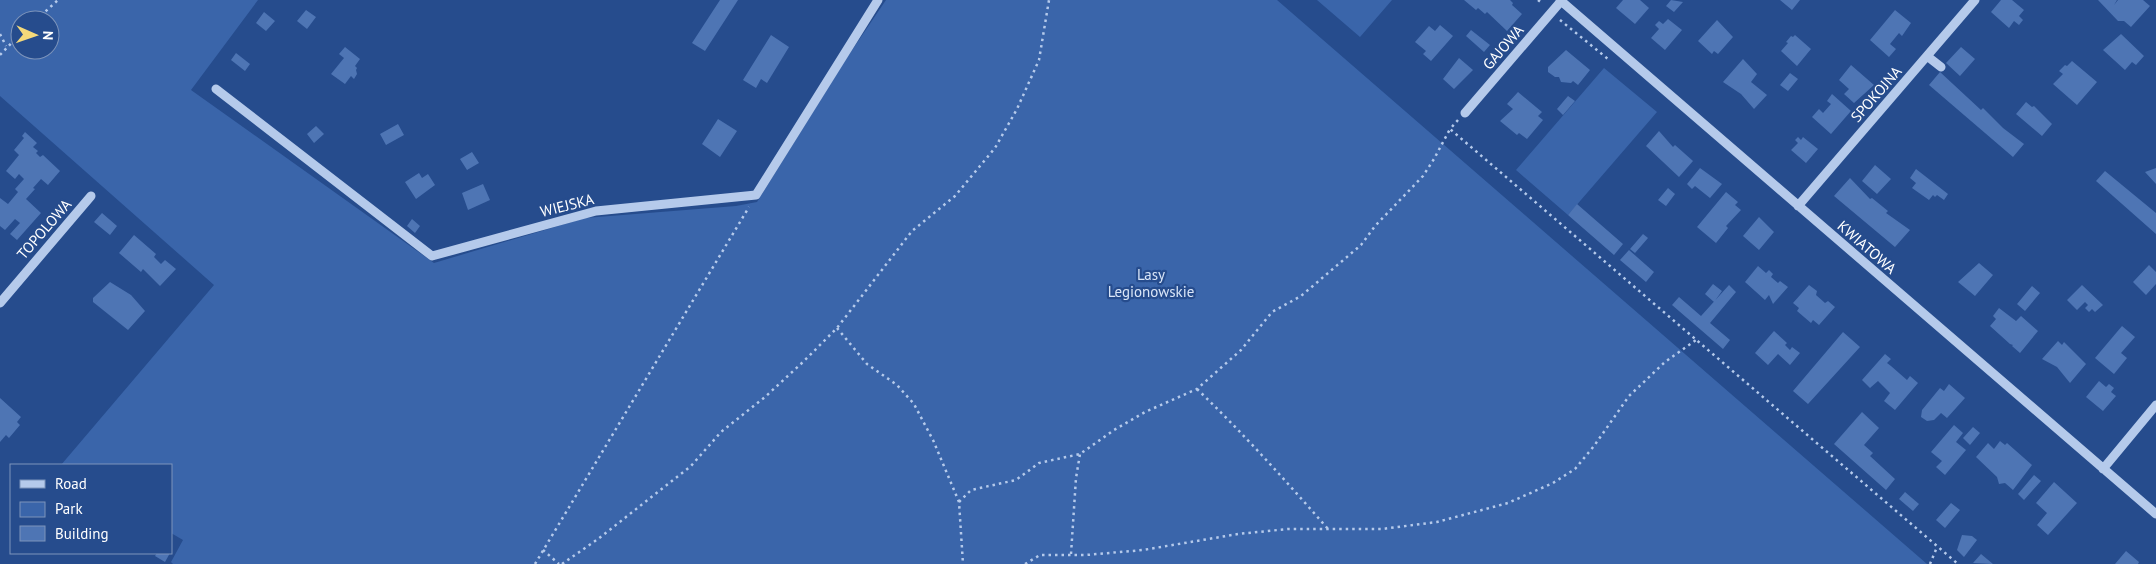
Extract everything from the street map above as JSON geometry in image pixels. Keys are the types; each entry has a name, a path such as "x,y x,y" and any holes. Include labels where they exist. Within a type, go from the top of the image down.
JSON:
{"street":[{"path":"756,195 878,0"},
{"name":"GAJOWA","path":"1465,112 1561,0"},
{"name":"KWIATOWA","path":"1561,0 2156,514"},
{"name":"SPOKOJNA","path":"1798,206 1975,0"},
{"path":"1927,56 1940,67"},
{"name":"WIEJSKA","path":"216,89 432,256 596,211 756,195"},
{"name":"TOPOLOWA","path":"0,302 91,196"},
{"path":"2103,468 2156,405"}],"path":[{"path":"47,10 58,0"},
{"path":"544,550 561,564 598,540 692,466 721,432 765,397 837,328 912,231 955,196 994,148 1017,109 1039,60 1049,0"},
{"path":"0,34 7,46"},
{"path":"0,55 10,43"},
{"path":"959,502 971,490 1016,480 1039,463 1080,454 1114,430 1145,412 1197,389 1241,350 1272,312 1301,296 1361,245 1380,220 1423,176 1450,129 1465,112"},
{"path":"1450,129 1958,564"},
{"path":"535,564 756,195"},
{"path":"837,328 868,364 897,385 914,404 933,440 959,502 964,564"},
{"path":"1025,564 1040,555 1072,555 1143,550 1246,533 1288,529 1382,529 1437,522 1508,503 1553,483 1575,469 1594,446 1629,396 1665,362 1696,340"},
{"path":"1197,389 1269,465 1288,482 1328,529"},
{"path":"1072,555 1076,478 1080,454"},
{"path":"1930,564 1937,547"}],"green space":[{"name":"Lasy Legionowskie","path":"0,0 258,0 191,90 434,263 585,218 736,206 757,202 844,62 886,0 1277,0 1927,564 173,564 171,562 183,540 172,534 172,464 62,464 214,285 0,96"},
{"path":"1317,0 1392,0 1360,37"},
{"path":"1604,68 1657,112 1568,215 1516,170"}],"building":[{"path":"720,0 738,0 705,51 692,43"},
{"path":"1464,0 1510,0 1513,3 1512,5 1522,14 1507,31 1487,12 1485,14 1478,8 1476,10"},
{"path":"1623,0 1640,0 1649,8 1635,24 1616,8"},
{"path":"1671,0 1683,2 1674,12 1666,6"},
{"path":"1780,0 1800,0 1792,10"},
{"path":"2001,0 2012,0 2024,10 2019,16 2023,20 2019,25 2014,21 2009,28 1991,12"},
{"path":"2098,0 2117,0 2114,5 2118,0 2143,0 2150,6 2131,27 2124,21 2118,21"},
{"path":"306,10 316,17 307,29 297,21"},
{"path":"1895,10 1911,23 1902,36 1899,33 1890,44 1896,49 1889,57 1870,40"},
{"path":"264,12 275,21 266,31 256,23"},
{"path":"1668,19 1682,30 1665,50 1651,38 1659,29 1655,25 1659,21 1663,24"},
{"path":"1717,20 1733,37 1718,54 1714,51 1712,54 1698,41"},
{"path":"1440,25 1453,36 1431,61 1423,54 1426,51 1415,42 1429,26 1435,31"},
{"path":"1471,30 1490,45 1484,52 1466,36"},
{"path":"2121,34 2144,56 2136,65 2132,62 2125,70 2103,50"},
{"path":"771,35 789,47 767,83 761,79 756,88 743,80"},
{"path":"1795,35 1811,49 1797,66 1781,51 1791,36"},
{"path":"345,47 360,59 355,66 357,74 354,79 351,76 345,84 331,74 344,58 339,54"},
{"path":"1961,47 1975,59 1960,76 1946,63"},
{"path":"1566,50 1590,70 1578,85 1573,81 1571,83 1561,82 1559,77 1555,77 1548,72 1548,67"},
{"path":"236,53 250,64 245,71 231,60"},
{"path":"1459,58 1473,70 1454,89 1443,79"},
{"path":"1743,59 1757,74 1751,82 1767,95 1754,109 1741,94 1723,82"},
{"path":"2072,61 2097,82 2077,105 2053,84 2063,74 2059,71"},
{"path":"1851,65 1874,85 1854,103 1844,94 1849,89 1839,80"},
{"path":"1940,72 1981,110 1983,108 2003,128 2024,144 2013,157 1929,85"},
{"path":"1790,73 1798,79 1788,91 1780,85"},
{"path":"1518,92 1542,112 1538,116 1543,120 1527,139 1519,133 1517,135 1500,121 1513,109 1507,104"},
{"path":"1832,94 1851,111 1831,134 1812,117 1819,109 1823,113 1831,104 1827,101"},
{"path":"1568,96 1575,101 1563,115 1557,109"},
{"path":"2026,102 2032,107 2034,106 2052,124 2042,136 2016,114"},
{"path":"718,119 737,131 720,157 702,144"},
{"path":"398,124 404,135 386,145 380,134"},
{"path":"316,126 324,134 314,143 307,134"},
{"path":"1659,131 1673,147 1675,145 1693,161 1679,177 1646,146"},
{"path":"25,132 37,143 33,147 38,151 36,153 40,157 43,155 60,171 48,185 41,179 26,199 41,213 17,240 10,234 20,223 15,219 5,230 0,226 0,198 8,204 18,192 15,189 24,179 19,174 15,179 6,171 19,155 14,150 24,138 22,136"},
{"path":"1798,137 1801,140 1803,137 1818,149 1806,163 1791,150 1798,143 1795,140"},
{"path":"472,152 479,163 467,170 460,159"},
{"path":"1875,165 1891,179 1877,194 1862,181"},
{"path":"1700,168 1722,184 1710,198 1695,186 1692,189 1687,184"},
{"path":"2156,168 2156,184 2145,172"},
{"path":"1916,169 1948,194 1944,200 1937,195 1935,197 1933,195 1929,200 1912,188 1916,183 1910,178"},
{"path":"2105,171 2156,213 2156,234 2096,181"},
{"path":"419,173 422,178 428,174 435,185 416,199 405,182"},
{"path":"1850,178 1870,199 1872,198 1888,211 1886,213 1910,230 1895,247 1834,196"},
{"path":"483,184 490,200 468,210 462,193"},
{"path":"1668,188 1675,194 1666,206 1658,200"},
{"path":"1726,192 1738,202 1735,205 1741,210 1726,226 1728,228 1716,243 1697,227"},
{"path":"1577,204 1623,244 1614,255 1568,215"},
{"path":"102,213 117,226 110,235 94,222"},
{"path":"1759,217 1774,232 1759,250 1743,236"},
{"path":"412,219 420,226 415,233 407,226"},
{"path":"1643,234 1648,238 1635,253 1630,249"},
{"path":"134,235 156,254 154,257 161,264 165,260 176,269 160,286 143,269 141,272 119,253"},
{"path":"1629,250 1654,272 1646,282 1620,260"},
{"path":"1979,263 1993,275 1975,296 1958,282"},
{"path":"2149,265 2156,272 2156,284 2146,295 2133,282"},
{"path":"1758,266 1766,273 1769,270 1773,274 1771,277 1778,283 1780,281 1788,287 1773,304 1769,295 1765,300 1745,282"},
{"path":"110,282 131,295 145,311 128,330 93,302 93,298"},
{"path":"1713,284 1722,291 1714,302 1705,294"},
{"path":"1729,285 1736,292 1710,323 1730,340 1723,349 1672,305 1679,297 1701,316"},
{"path":"1809,285 1817,291 1816,295 1825,303 1828,301 1835,307 1819,325 1813,320 1811,323 1797,311 1799,308 1793,303"},
{"path":"2082,285 2103,305 2095,312 2092,309 2089,312 2085,308 2088,305 2085,302 2077,310 2067,300"},
{"path":"2032,286 2040,293 2025,311 2017,304"},
{"path":"1999,308 2016,321 2021,316 2038,331 2020,353 1990,326 1996,319 1993,316"},
{"path":"2122,326 2135,337 2121,353 2127,358 2114,374 2095,358"},
{"path":"1774,331 1787,343 1785,345 1790,350 1792,347 1800,353 1790,365 1778,354 1768,365 1755,353"},
{"path":"1843,332 1860,347 1808,404 1793,391"},
{"path":"2058,341 2062,345 2064,342 2086,364 2070,383 2057,367 2042,359"},
{"path":"1885,354 1891,359 1887,363 1907,380 1910,376 1918,383 1895,410 1884,401 1890,393 1878,381 1870,388 1862,380"},
{"path":"2099,381 2106,387 2109,384 2114,388 2111,392 2116,396 2103,411 2086,397"},
{"path":"1949,384 1965,398 1947,418 1941,413 1934,420 1927,421 1921,417 1922,410 1940,388 1944,391"},
{"path":"0,398 21,417 17,422 20,425 9,438 6,435 0,442"},
{"path":"1862,412 1879,428 1864,445 1873,453 1870,456 1895,479 1886,490 1834,444"},
{"path":"1954,425 1963,433 1956,442 1966,450 1945,475 1936,467 1942,461 1931,452"},
{"path":"1973,427 1980,433 1970,445 1963,438"},
{"path":"2000,441 2005,445 2007,443 2032,465 2013,490 2005,483 1999,484 1997,477 1976,457 1988,443 1994,449"},
{"path":"2034,475 2041,481 2024,500 2018,494"},
{"path":"2054,482 2077,503 2048,535 2037,525 2047,513 2036,503"},
{"path":"1905,492 1919,504 1913,511 1899,499"},
{"path":"1951,503 1960,510 1945,528 1936,520"},
{"path":"1962,535 1972,536 1977,540 1964,557 1957,550"},
{"path":"2126,551 2139,562 2138,564 2115,564"},
{"path":"156,554 169,554 165,562 155,556"},
{"path":"1981,554 1993,564 1973,563"}]}
